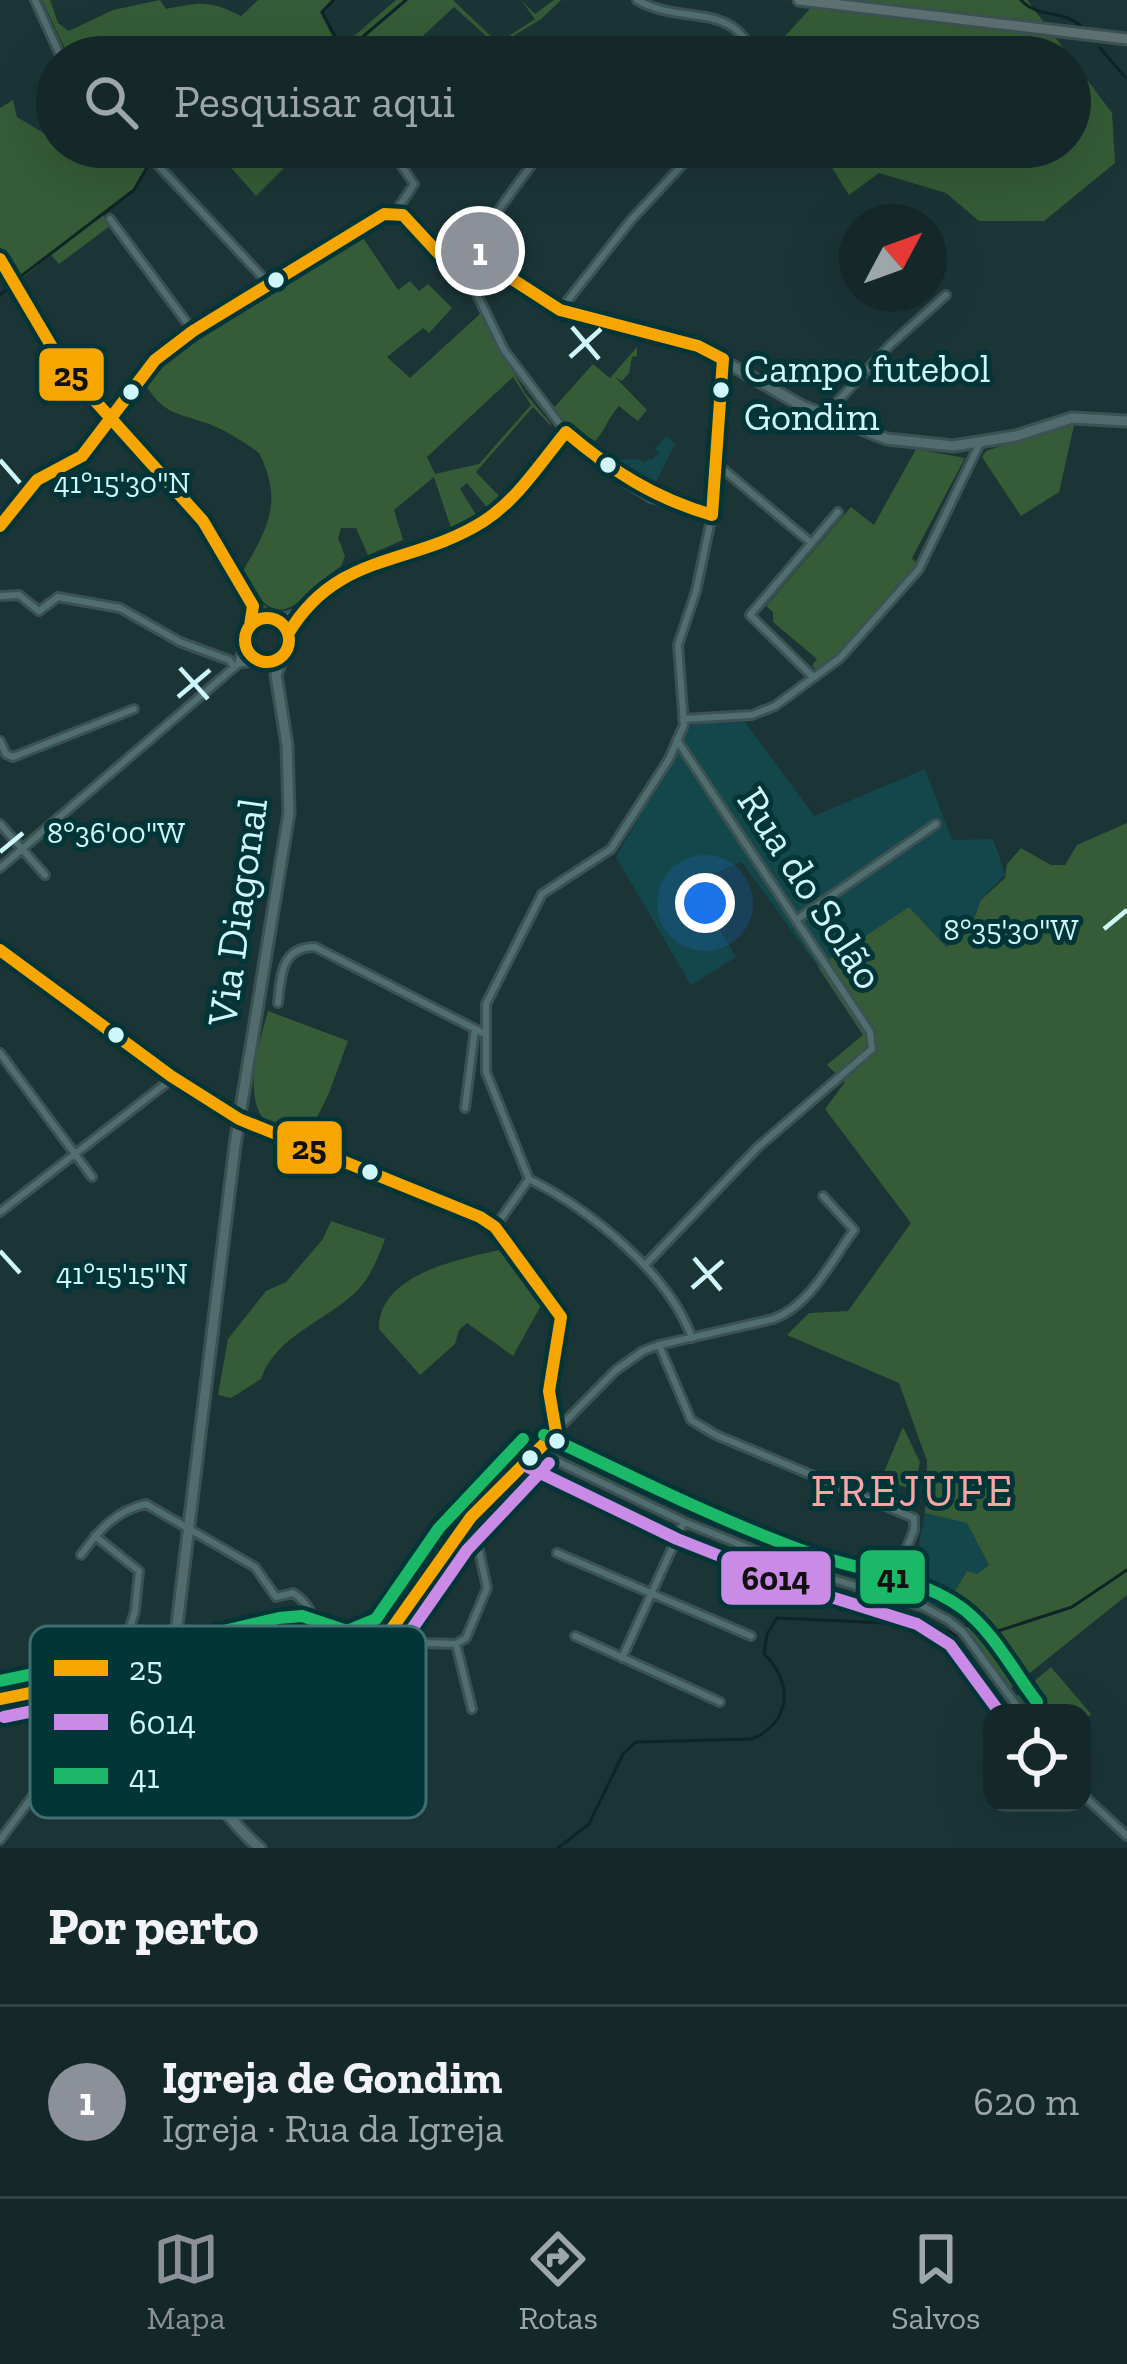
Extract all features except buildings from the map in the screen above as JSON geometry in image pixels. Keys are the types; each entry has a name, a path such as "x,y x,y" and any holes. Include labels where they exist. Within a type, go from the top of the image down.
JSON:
{"main road":[{"path":"799,0 1127,39"},
{"path":"0,526 37,480 82,456 147,367 193,331 375,218 395,213 466,272 495,268 560,310 698,346 763,386 886,439 953,446 1072,418 1127,421"},
{"path":"0,259 55,354 203,521 253,606 288,634"},
{"path":"253,606 245,643 276,675"},
{"path":"250,626 272,619"},
{"name":"Via Diagonal","path":"177,1626 239,1119 289,812 287,745 276,675 288,634"},
{"path":"261,661 283,655"},
{"path":"0,1699 30,1693"},
{"path":"234,1818 260,1848"}],"street":[{"path":"35,0 51,36"},
{"path":"637,0 649,7 720,14 745,36"},
{"path":"159,168 270,286"},
{"path":"395,213 414,184 403,168"},
{"path":"495,268 496,257 484,230 528,168"},
{"path":"560,310 679,168"},
{"path":"110,219 193,331"},
{"path":"466,272 504,350 566,432 651,498 712,515"},
{"path":"824,416 928,312"},
{"path":"465,1108 486,1004 530,911 542,894 610,849 670,759 677,740 683,719 678,645 696,591 712,515 724,359"},
{"path":"272,619 297,614 357,569 454,536 488,518 566,432"},
{"path":"683,719 752,715 775,706 858,641 919,569 980,443"},
{"path":"718,465 810,542"},
{"path":"814,677 750,615 838,512"},
{"path":"0,596 19,595 39,611 58,598 120,608 180,642 237,666"},
{"path":"288,634 297,614"},
{"path":"237,666 245,643"},
{"path":"0,868 237,666 261,661"},
{"path":"0,741 13,757 134,709"},
{"name":"Rua do Solão","path":"644,1266 758,1147 872,1049 870,1032 677,740"},
{"path":"0,824 45,875"},
{"path":"796,920 936,824"},
{"path":"278,1003 289,954 315,946 479,1031"},
{"path":"0,950 173,1078 239,1119 495,1227 561,1317 549,1391 556,1432"},
{"path":"479,1031 486,1072 529,1179 568,1198 644,1266 692,1338"},
{"path":"0,1053 92,1178"},
{"path":"0,1213 173,1078"},
{"path":"495,1227 529,1179"},
{"path":"393,1626 471,1517 616,1370 643,1351 790,1313 805,1299 854,1230 823,1196"},
{"path":"659,1345 691,1420 716,1435 914,1518 914,1530 887,1596"},
{"path":"536,1451 684,1522 801,1570 924,1607 957,1627 1015,1704"},
{"path":"81,1555 117,1515 146,1504 256,1567 276,1598 293,1593 302,1598 313,1616 313,1626"},
{"path":"426,1643 456,1644 466,1638 487,1588 471,1517"},
{"path":"622,1658 684,1522"},
{"path":"95,1536 139,1571 131,1626"},
{"path":"557,1553 751,1636"},
{"path":"574,1636 720,1702"},
{"path":"456,1644 472,1709"},
{"path":"0,1840 30,1799"},
{"path":"1091,1802 1127,1836"}],"shaded area":[{"path":"666,436 675,444 655,484 647,484 616,460 652,460"},
{"path":"745,722 814,816 925,769 952,840 993,839 1005,874 981,900 969,932 945,948 909,907 818,967 742,862 710,875 700,898 736,957 691,985 616,857 692,723"},
{"path":"925,1513 967,1522 989,1566 977,1574 967,1572 945,1608 909,1597"}],"green space":[{"path":"42,0 50,0 58,23 69,31 113,10 160,0 166,9 205,4 241,16 258,0 331,0 320,12 332,36 59,36"},
{"path":"396,0 453,0 491,36 454,7 423,36 354,36"},
{"path":"521,0 535,14 561,0 541,19 509,36 535,19"},
{"path":"818,0 1027,0 1054,36 785,36"},
{"path":"1091,85 1112,113 1115,163 1044,221 979,221 946,193 879,173 849,195 832,168 1091,168"},
{"path":"13,100 17,117 36,128 36,168 148,168 136,189 103,215 110,226 59,264 51,255 19,281 0,247 0,108"},
{"path":"231,168 284,168 256,196"},
{"path":"359,232 398,290 410,281 419,291 428,284 452,308 429,333 423,328 387,357 410,378 481,313 525,393 551,426 533,407 476,472 501,498 489,510 467,483 460,489 478,518 452,531 434,477 394,510 403,540 368,555 356,528 341,528 338,538 345,556 341,566 301,600 278,610 256,593 243,571 270,513 270,485 259,453 220,429 169,410 142,380 154,365","holes":["513,377 531,405 479,464 435,474 427,457"]},
{"path":"637,347 629,373 622,381 615,377 647,410 638,421 619,406 595,441 590,438 587,443 552,410 593,364 610,378"},
{"path":"1075,421 1059,492 1021,516 982,457 986,451"},
{"path":"916,449 965,458 912,558 917,564 832,663 817,670 812,666 817,659 773,622 773,612 766,606 851,507 874,525"},
{"path":"1127,823 1127,1595 1011,1688 963,1623 945,1608 967,1571 977,1574 989,1565 967,1523 925,1513 927,1461 899,1383 787,1335 809,1313 848,1311 911,1223 825,1109 845,1082 827,1065 863,1035 818,967 909,907 946,947 969,932 981,900 1005,878 1007,864 1021,848 1051,865 1065,865 1077,845"},
{"path":"268,1011 348,1041 306,1140 283,1134 267,1123 258,1108 254,1071"},
{"path":"331,1221 385,1239 367,1278 346,1301 278,1351 261,1379 231,1398 218,1395 228,1339 266,1291 286,1282 323,1239"},
{"path":"508,1248 545,1298 513,1356 467,1323 455,1344 420,1375 379,1329 393,1294 427,1271"},
{"path":"903,1427 920,1462 914,1490 881,1479"},
{"path":"1051,1667 1082,1704 1024,1704 1017,1696"}],"waterway":[{"path":"334,0 322,12 335,36"},
{"path":"364,36 406,0"},
{"path":"1021,0 1082,27"},
{"path":"1100,48 1125,77"},
{"path":"20,277 134,190 147,168"},
{"path":"0,295 5,291"},
{"path":"966,1625 998,1631 1072,1607 1127,1570"},
{"path":"558,1848 589,1824 623,1754 636,1742 752,1739 775,1723 784,1689 764,1654 767,1634 777,1618 932,1625 956,1635"}],"transit line":[{"name":"25","path":"0,526 37,480 82,456 155,360 193,331 384,214 403,215 440,255 466,272 495,268 560,310 698,346 723,359 712,515 635,482 566,432 518,491 484,521 457,536 353,573 308,607 288,634"},
{"name":"25","path":"0,259 62,364 203,521 253,606 250,626"},
{"name":"25","path":"267,618 282,625 289,640 282,655 267,662 252,655 245,640 252,625 267,618"},
{"name":"25","path":"0,950 171,1076 239,1119 480,1217 495,1227 561,1317 549,1391 556,1432 471,1517 394,1626"},
{"name":"41","path":"544,1435 772,1539 945,1597 984,1628 1037,1702"},
{"name":"41","path":"359,1626 376,1619 439,1528 523,1439"},
{"name":"6014","path":"414,1626 467,1550 549,1463"},
{"name":"6014","path":"528,1467 677,1539 796,1586 917,1624 950,1645 993,1704"},
{"name":"41","path":"245,1626 302,1616 332,1626"},
{"name":"41","path":"0,1681 30,1675"},
{"name":"25","path":"0,1699 30,1693"},
{"name":"6014","path":"4,1717 30,1712"}],"place":[{"name":"Igreja de Gondim","path":"480,251"},
{"name":"Campo futebol Gondim","path":"721,390"}],"district":[{"name":"FREJUFE","path":"913,1491"}]}
